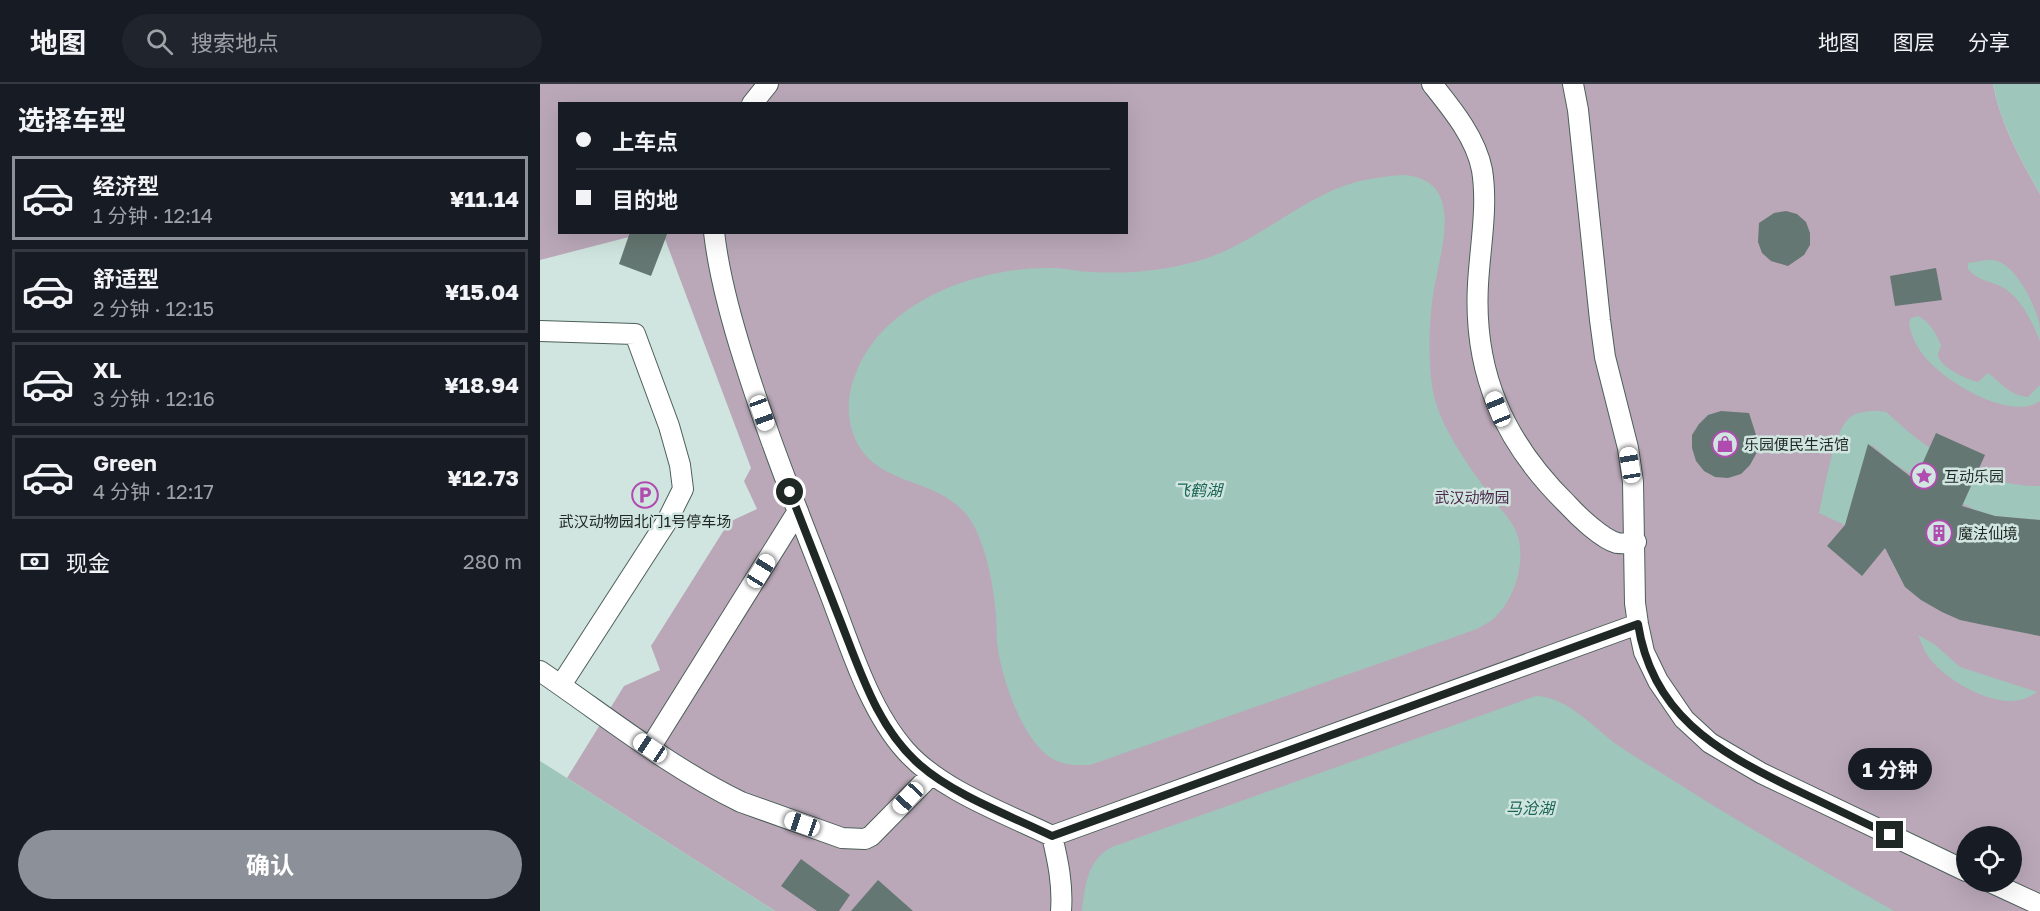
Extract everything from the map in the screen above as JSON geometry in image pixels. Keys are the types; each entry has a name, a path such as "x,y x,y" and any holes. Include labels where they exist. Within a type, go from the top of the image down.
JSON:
{"lane":[{"path":"1432,84 1469,136 1483,172 1484,211 1478,288 1478,324 1485,374 1504,422 1526,458 1549,487 1571,508 1616,543 1636,542"},
{"path":"1573,84 1578,110 1605,357 1628,448 1633,482 1636,542 1635,603 1644,652 1665,694 1684,719 1710,743 1761,773 1956,866"},
{"path":"714,234 729,309 754,394 870,693 893,736 913,759 932,774 964,794 1052,836 1638,624"},
{"path":"540,331 635,334 669,426 683,479 683,489 667,521 561,685"},
{"path":"650,748 798,512"},
{"path":"540,671 650,748 741,802 842,838 872,836 932,774"},
{"path":"1052,836 1060,874 1061,911"},
{"path":"2012,892 2040,905"}],"green space":[{"name":"武汉动物园","path":"540,84 1993,84 2006,127 2040,194 2040,911 775,911 567,778 624,686 660,670 651,646 729,522 757,509 744,481 751,468 665,239 668,234 1128,234 1128,102 558,102 558,234 630,234 629,237 540,260"}],"water":[{"path":"1993,84 2040,84 2040,194 2006,127"},
{"name":"飞鹤湖","path":"1403,175 1423,180 1436,190 1443,204 1445,221 1430,329 1432,386 1448,432 1514,527 1518,538 1520,563 1518,576 1508,601 1492,620 1477,629 1090,765 1069,764 1057,761 1045,754 1026,729 1010,696 998,650 990,572 976,530 964,511 948,499 931,489 877,466 863,452 853,433 849,418 851,387 870,347 888,326 912,307 938,292 966,281 996,273 1025,269 1058,268 1119,273 1159,269 1198,261 1232,248 1311,201 1345,185"},
{"path":"1987,260 2005,265 2027,292 2039,324 2040,341 2030,318 2009,291 1976,276 1968,269 1968,263"},
{"path":"1918,316 1926,321 1935,332 1941,345 1938,355 1948,368 1978,382 1988,373 2006,388 2022,396 2028,397 2040,385 2040,401 2027,406 1995,403 1978,396 1947,377 1934,367 1914,341 1909,323 1911,318"},
{"path":"1886,412 1921,441 1966,468 1995,480 2040,486 2040,520 1995,516 1975,510 1893,463 1872,445 1845,525 1819,513 1840,432 1852,416 1858,413"},
{"path":"1918,635 1934,644 1960,667 2037,692 2024,699 2008,701 1983,696 1948,676 1939,668 1927,654"},
{"name":"马沧湖","path":"1536,696 1558,701 1569,707 1616,744 1701,798 1894,911 1082,911 1086,883 1092,866 1104,852 1112,847"},
{"path":"540,761 567,778 775,911 540,911"}],"building":[{"path":"1786,211 1797,214 1806,222 1810,233 1810,245 1804,255 1788,266 1771,261 1762,253 1758,242 1759,223 1774,213"},
{"path":"629,234 667,234 651,276 619,264"},
{"path":"1936,268 1942,300 1895,306 1890,276"},
{"name":"乐园便民生活馆","path":"1721,411 1749,413 1758,441 1756,454 1750,465 1741,474 1728,478 1715,477 1704,471 1696,461 1692,448 1692,435 1699,424 1708,415"},
{"name":"魔法仙境","path":"1936,433 1985,455 1962,506 1995,516 2040,520 2040,636 1960,620 1942,612 1921,600 1905,587 1885,548 1862,576 1827,546 1845,525 1868,444 1915,480"},
{"path":"801,859 850,895 839,911 817,911 781,886"},
{"path":"878,880 913,911 851,911"}],"place":[{"name":"乐园便民生活馆","path":"1725,444"},
{"name":"互动乐园","path":"1924,476"},
{"name":"武汉动物园北门1号停车场","path":"645,495"},
{"name":"魔法仙境","path":"1939,533"}],"route":[{"path":"790,492 857,663 893,736 906,752 932,774 964,794 1052,836 1638,624 1644,652 1665,694 1698,733 1710,743 1761,773 1890,835"}]}
